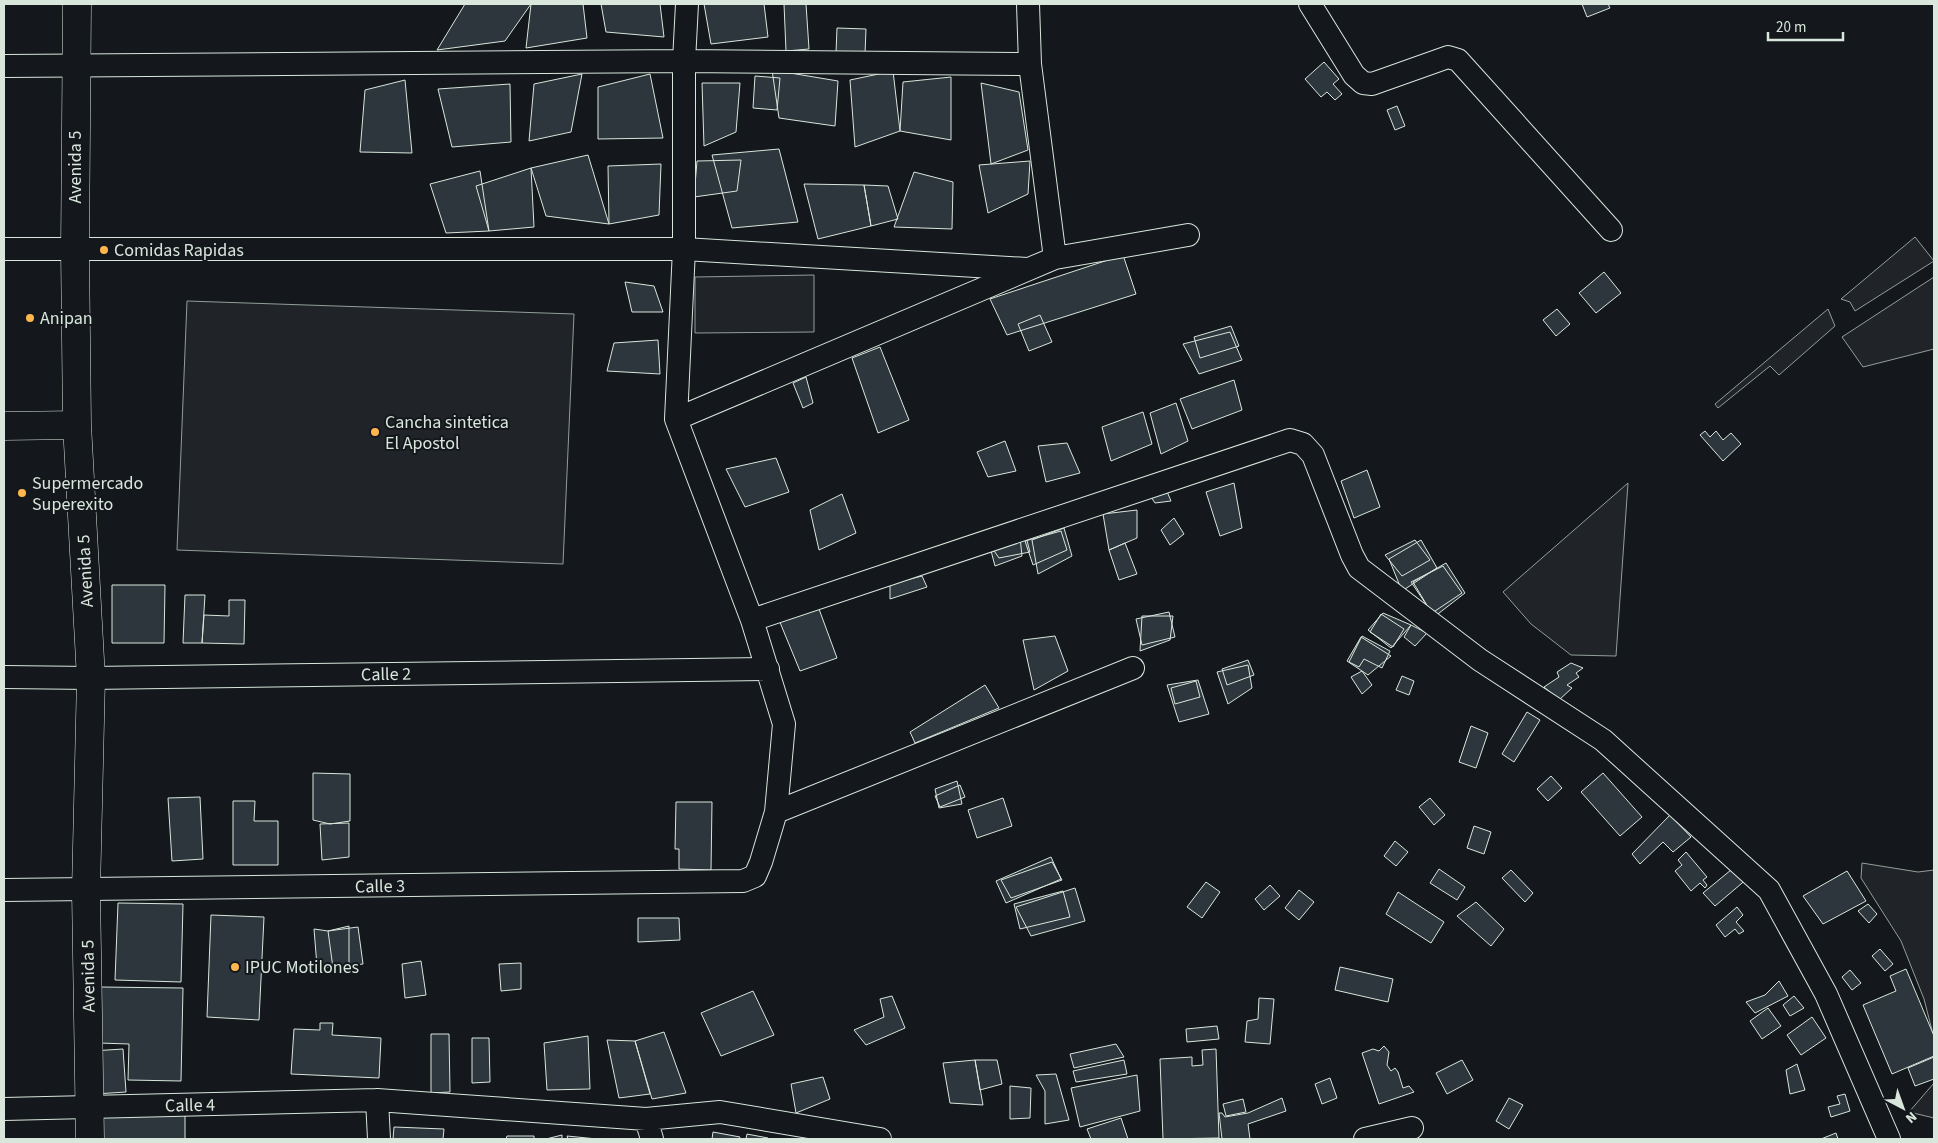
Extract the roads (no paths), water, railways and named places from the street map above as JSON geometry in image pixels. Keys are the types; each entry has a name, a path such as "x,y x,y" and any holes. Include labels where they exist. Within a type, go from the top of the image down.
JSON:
{"street":[{"name":"Avenida 5","path":"77,4 74,250 77,425 91,678 86,891 90,1139"},
{"path":"687,4 684,61 684,249 676,419 752,620 784,724 776,812 1133,668"},
{"path":"1028,4 1030,64 1055,258"},
{"path":"1310,4 1354,75 1363,83 1372,84 1448,57 1458,60 1611,230"},
{"path":"4,66 75,67 684,61 1030,64"},
{"path":"676,419 1055,258 1188,235"},
{"path":"4,249 684,249 1027,269"},
{"path":"4,426 77,425"},
{"path":"752,620 1290,440 1303,444 1313,455 1352,555 1359,568 1480,660 1603,740 1769,890 1826,994 1889,1139"},
{"name":"Calle 2","path":"4,677 91,678 768,669"},
{"name":"Calle 3","path":"4,890 86,891 744,881 755,876 776,812"},
{"path":"377,1100 378,1139"},
{"name":"Calle 4","path":"4,1109 377,1100 649,1129 720,1112 880,1139"},
{"path":"1365,1139 1412,1128"}],"place":[{"name":"Comidas Rapidas","path":"104,250"},
{"name":"Anipan","path":"30,318"},
{"name":"Cancha sintetica El Apostol","path":"375,432"},
{"name":"Supermercado Superexito","path":"22,493"},
{"name":"IPUC Motilones","path":"235,967"}]}
